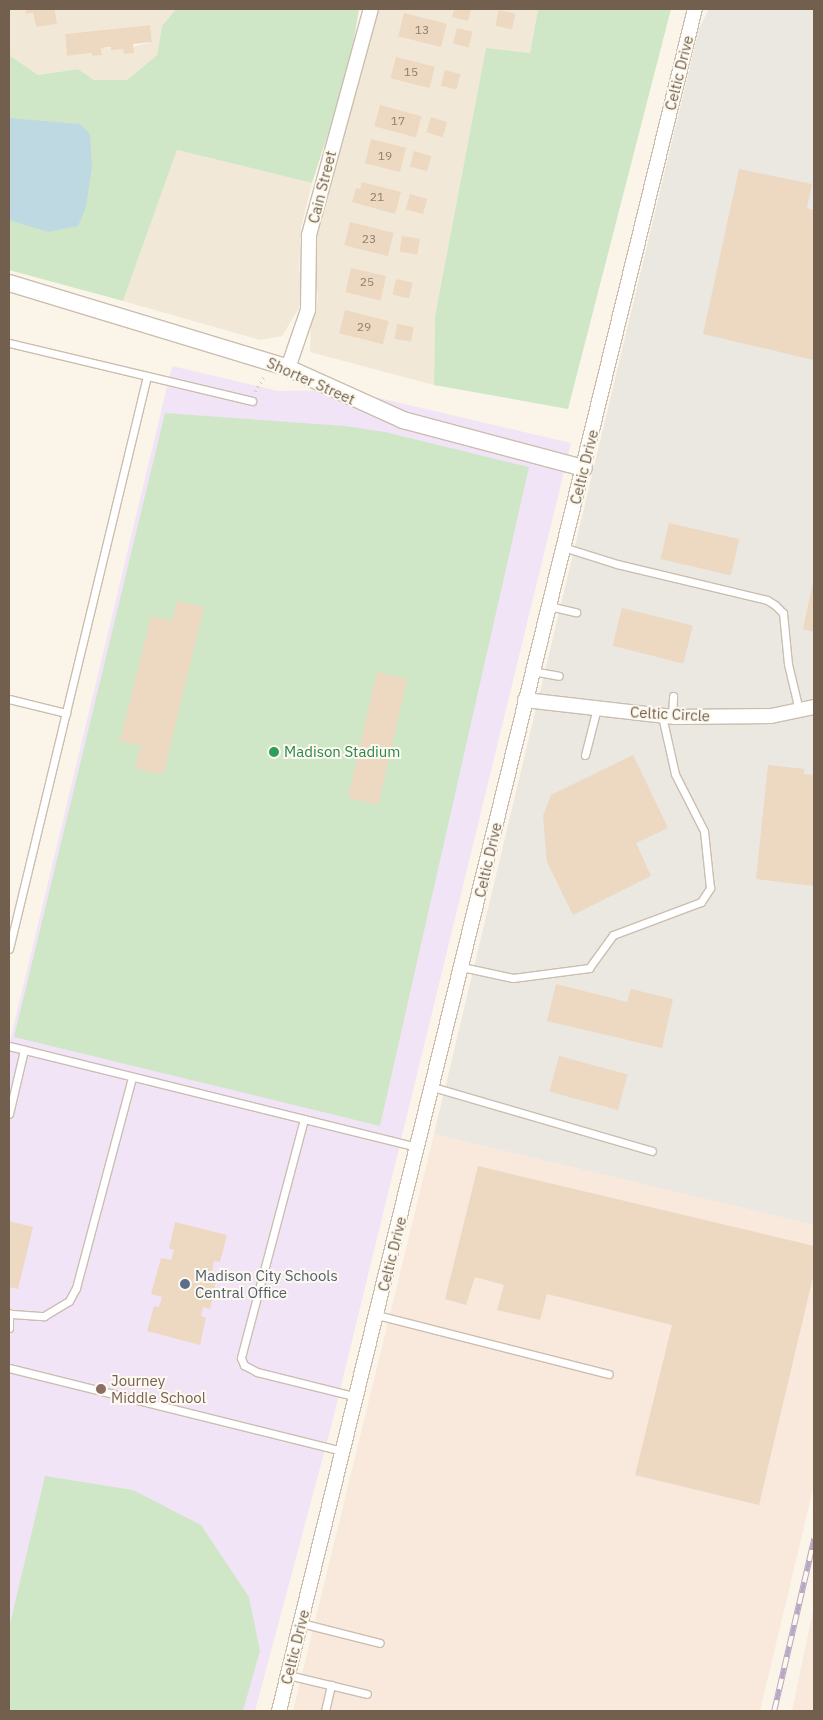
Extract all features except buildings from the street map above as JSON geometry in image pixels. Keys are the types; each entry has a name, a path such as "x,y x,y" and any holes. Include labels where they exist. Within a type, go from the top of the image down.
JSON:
{"street":[{"name":"Cain Street","path":"288,368 308,310 309,235 371,9"},
{"name":"Celtic Drive","path":"279,1711 695,9"},
{"name":"Shorter Street","path":"9,283 288,368 403,420 584,468"},
{"name":"Celtic Circle","path":"525,700 667,716 771,716 814,707"}],"lane":[{"path":"9,343 252,401"},
{"path":"9,949 147,376"},
{"path":"563,548 617,564 767,600 775,605 783,613 788,664 800,710"},
{"path":"548,606 576,612"},
{"path":"532,671 560,676"},
{"path":"462,967 513,978 589,968 613,935 701,902 710,888 704,831 674,774 667,716 673,696"},
{"path":"9,699 66,713"},
{"path":"585,755 597,708"},
{"path":"9,1046 418,1147"},
{"path":"9,1114 24,1050"},
{"path":"9,1328 10,1314 44,1316 68,1301 76,1288 132,1076"},
{"path":"433,1086 652,1151"},
{"path":"304,1119 241,1358 244,1365 257,1372 357,1396"},
{"path":"377,1315 609,1374"},
{"path":"9,1368 344,1451"},
{"path":"301,1623 380,1643"},
{"path":"288,1675 367,1694"},
{"path":"325,1711 331,1685"}],"shaded area":[{"path":"9,9 26,9 27,14 33,13 36,27 57,24 55,9 176,9 162,26 157,55 127,80 94,80 78,69 38,75 9,55","holes":["150,25 152,42 123,49 101,48 102,55 92,56 92,53 67,56 65,34"]},
{"path":"377,9 538,9 530,53 486,49 435,316 434,385 310,352 311,323 318,299 314,256 317,225"},
{"path":"709,9 814,9 814,1225 434,1134 699,29"},
{"path":"177,150 312,183 301,228 299,268 303,301 282,336 260,340 123,301"},
{"path":"172,366 278,391 345,390 571,443 331,1427 255,1711 9,1711 9,1045"},
{"path":"434,1134 814,1225 814,1485 760,1711 293,1711"},
{"path":"814,1606 814,1711 792,1711"}],"green space":[{"path":"176,9 359,9 349,69 312,183 177,150 123,301 9,270 9,55 38,75 78,69 94,80 127,80 157,55 162,26"},
{"path":"538,9 671,9 568,409 434,385 435,316 486,48 530,53"},
{"name":"Madison Stadium","path":"165,413 345,426 385,432 529,467 380,1126 14,1037"},
{"path":"45,1476 133,1490 201,1525 249,1597 260,1651 243,1711 9,1711 9,1628"}],"water":[{"path":"9,118 80,124 90,134 92,167 86,207 78,226 48,232 9,220"}],"railway":[{"path":"774,1711 814,1539"}],"place":[{"name":"Madison Stadium","path":"274,752"},
{"name":"Madison City Schools Central Office","path":"185,1284"},
{"name":"Journey Middle School","path":"101,1389"}]}
